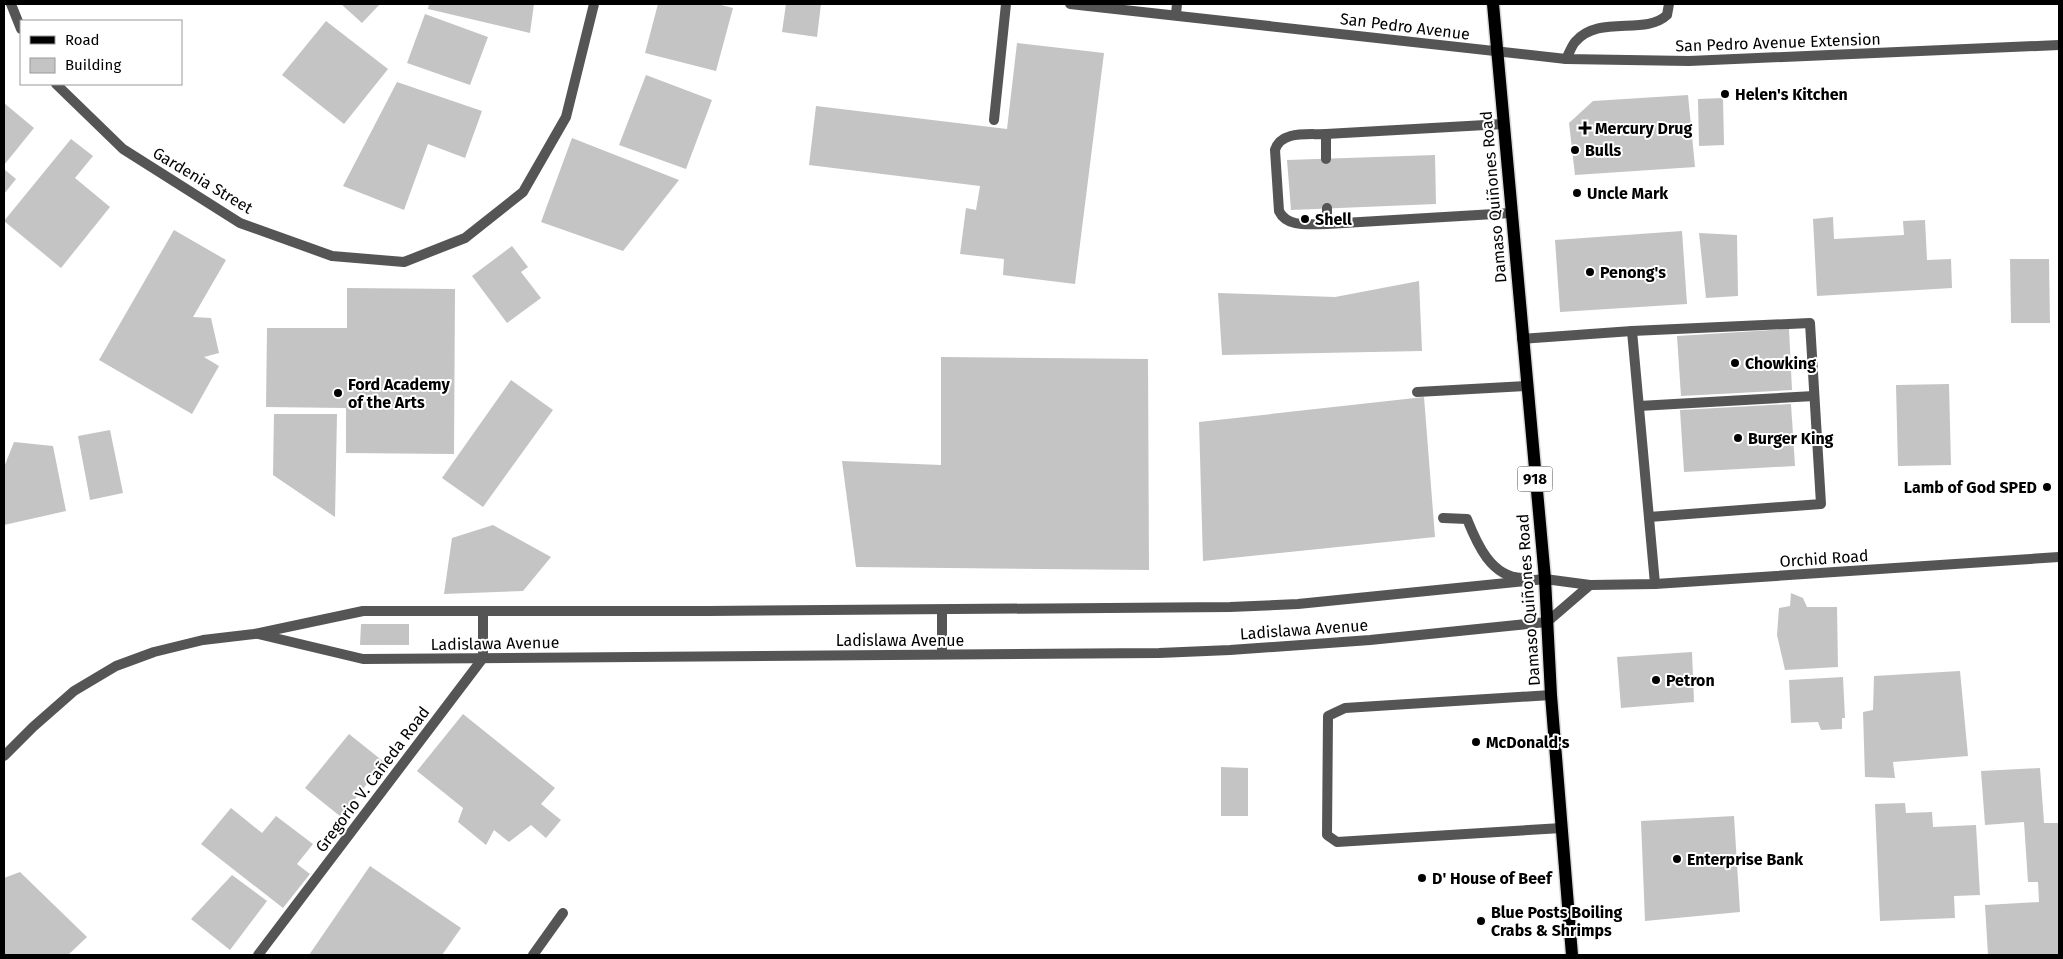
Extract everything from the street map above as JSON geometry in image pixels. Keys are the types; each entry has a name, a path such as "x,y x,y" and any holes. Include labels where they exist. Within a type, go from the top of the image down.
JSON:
{"main road":[{"name":"Damaso Quiñones Road","path":"1493,4 1545,579 1551,695 1572,955"}],"street":[{"path":"11,4 20,26"},
{"name":"Gardenia Street","path":"57,85 124,148 240,223 332,256 404,262 465,238 523,192 566,118 594,4"},
{"path":"994,120 1006,4"},
{"name":"San Pedro Avenue","path":"1070,4 1176,9 1497,52"},
{"path":"1566,59 1576,42 1591,31 1605,27 1654,22 1667,15 1669,4"},
{"name":"San Pedro Avenue Extension","path":"1497,52 1566,59 1698,61 2059,45"},
{"path":"1503,124 1286,136 1277,143 1275,150 1279,211 1282,218 1289,223 1327,224 1511,213"},
{"path":"1326,134 1326,159"},
{"path":"1327,208 1327,224"},
{"path":"1522,339 1632,330 1810,323 1821,504 1649,517"},
{"path":"1632,330 1655,584"},
{"path":"1416,392 1527,386"},
{"path":"1639,406 1814,396"},
{"path":"1443,518 1467,519 1480,547 1498,571 1511,578 1545,579"},
{"name":"Orchid Road","path":"1545,579 1590,586 1655,584 2059,557"},
{"name":"Ladislawa Avenue","path":"4,756 33,727 74,691 116,666 154,652 202,640 254,634 363,612 1166,608 1298,604 1545,579"},
{"path":"1547,622 1590,586"},
{"path":"942,610 942,654"},
{"path":"483,612 483,658"},
{"name":"Ladislawa Avenue","path":"254,634 363,659 942,654 1230,650 1370,640 1547,622"},
{"name":"Gregorio V. Cañeda Road","path":"258,955 483,658"},
{"path":"1551,695 1345,708 1328,716 1327,835 1337,842 1562,828"},
{"path":"533,955 563,913"}],"building":[{"path":"341,4 380,4 362,23"},
{"path":"429,4 534,4 530,33 428,9"},
{"path":"658,4 717,4 733,8 716,71 645,53"},
{"path":"786,4 821,4 817,37 782,32"},
{"path":"425,14 488,37 470,85 407,63"},
{"path":"326,21 388,69 344,124 282,75"},
{"path":"1017,43 1104,53 1075,284 1003,275 1004,259 960,254 966,208 976,210 980,186 809,165 816,106 1007,129"},
{"path":"646,75 712,100 686,169 619,145"},
{"path":"397,82 482,111 465,158 428,144 404,210 343,186"},
{"path":"1688,95 1695,167 1575,175 1569,123 1593,101"},
{"path":"1723,98 1724,145 1699,146 1698,99"},
{"path":"4,103 34,128 4,165"},
{"path":"572,138 679,180 623,251 541,222"},
{"path":"71,139 93,156 75,178 110,207 61,268 4,221"},
{"path":"1435,155 1436,204 1291,210 1287,160"},
{"path":"4,169 16,179 4,194"},
{"path":"1833,217 1834,239 1904,235 1903,221 1925,220 1927,260 1951,259 1952,288 1817,296 1813,219"},
{"path":"174,230 226,260 193,317 211,318 219,353 204,357 219,366 192,414 99,360"},
{"path":"1682,231 1687,304 1560,312 1555,240"},
{"path":"1699,233 1737,235 1738,296 1706,298"},
{"path":"512,246 528,267 521,272 541,298 507,323 472,276"},
{"path":"2010,259 2049,259 2050,323 2011,323"},
{"path":"1419,281 1422,351 1222,355 1218,293 1335,297"},
{"path":"347,288 455,289 454,454 346,453 346,408 266,407 267,328 347,328"},
{"name":"Chowking","path":"1789,329 1792,390 1681,396 1677,336"},
{"path":"941,357 1148,359 1149,570 856,567 842,461 941,465"},
{"path":"511,380 553,410 483,507 442,478"},
{"path":"1949,384 1951,465 1898,466 1896,385"},
{"path":"1424,397 1435,537 1203,561 1199,422"},
{"name":"Burger King","path":"1791,404 1795,466 1684,472 1680,410"},
{"path":"274,414 337,414 335,517 273,475"},
{"path":"110,430 123,493 90,500 78,436"},
{"path":"14,442 53,446 66,511 4,525 4,467"},
{"path":"493,525 551,557 523,591 444,594 452,538"},
{"path":"1791,593 1803,598 1807,607 1837,607 1838,667 1785,670 1777,635 1779,608 1790,606"},
{"path":"361,624 409,624 409,645 360,645"},
{"name":"Petron","path":"1692,652 1694,702 1621,708 1617,657"},
{"path":"1960,671 1968,756 1893,762 1895,778 1865,777 1863,712 1873,710 1874,676"},
{"path":"1843,677 1845,718 1842,718 1842,729 1821,730 1818,722 1791,723 1789,680"},
{"path":"463,714 555,788 541,804 561,820 546,838 531,825 509,842 494,830 486,845 458,822 463,808 417,771"},
{"path":"349,734 384,762 341,817 305,788"},
{"path":"1221,767 1248,768 1248,816 1221,816"},
{"path":"2040,768 2044,823 2058,823 2059,955 1988,955 1985,905 2039,902 2038,882 2028,882 2024,822 1985,825 1981,771"},
{"path":"1905,803 1906,813 1932,812 1933,827 1976,825 1980,895 1954,896 1955,918 1880,921 1875,804"},
{"path":"231,808 262,833 276,816 313,844 297,864 310,874 283,908 201,844"},
{"path":"1734,816 1740,912 1645,921 1641,821"},
{"path":"370,866 461,928 442,955 309,955"},
{"path":"20,872 87,937 68,955 4,955 4,878"},
{"path":"232,875 267,901 230,950 191,919"}],"place":[{"name":"Helen's Kitchen","path":"1725,94"},
{"name":"Mercury Drug","path":"1585,128"},
{"name":"Bulls","path":"1575,150"},
{"name":"Uncle Mark","path":"1577,193"},
{"name":"Shell","path":"1305,219"},
{"name":"Penong's","path":"1590,272"},
{"name":"Chowking","path":"1735,363"},
{"name":"Ford Academy of the Arts","path":"338,393"},
{"name":"Burger King","path":"1738,438"},
{"name":"Lamb of God SPED","path":"2047,487"},
{"name":"Petron","path":"1656,680"},
{"name":"McDonald's","path":"1476,742"},
{"name":"Enterprise Bank","path":"1677,859"},
{"name":"D' House of Beef","path":"1422,878"},
{"name":"Blue Posts Boiling Crabs & Shrimps","path":"1481,921"}]}
